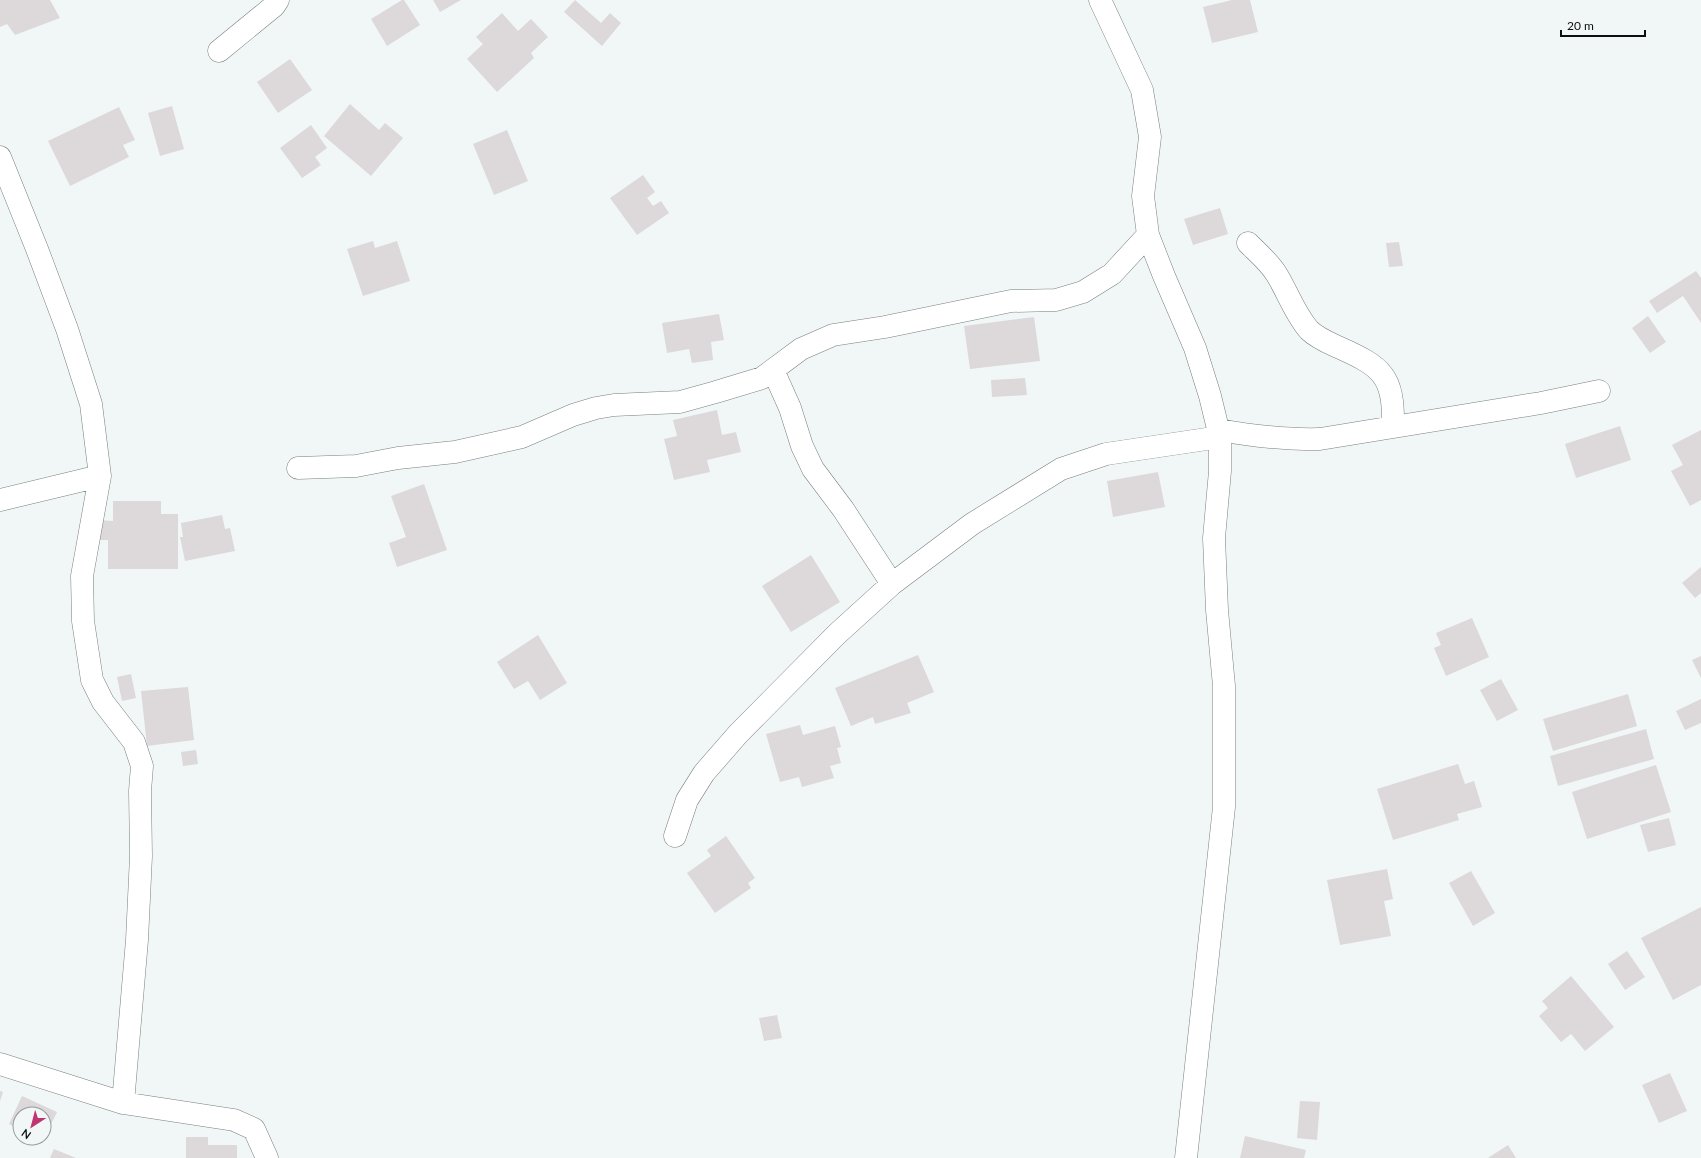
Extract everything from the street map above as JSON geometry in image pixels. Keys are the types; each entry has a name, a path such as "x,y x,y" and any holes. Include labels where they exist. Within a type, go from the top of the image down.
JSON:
{"street":[{"path":"219,51 274,6 278,0"},
{"path":"1100,0 1142,90 1150,137 1143,196 1148,235 1195,348 1210,396 1219,434 1220,471 1214,538 1217,610 1224,686 1224,806 1186,1158"},
{"path":"0,157 37,249 64,322 91,404 100,476 82,576 83,621 92,680 103,702 134,742 142,766 140,790 141,856 137,940 122,1102"},
{"path":"298,468 356,466 398,458 455,452 522,437 573,415 596,408 629,404 680,402 762,378 801,349 833,335 885,327 1011,301 1056,300 1083,292 1112,274 1148,235"},
{"path":"1248,243 1276,273 1302,320 1310,331 1326,342 1360,357 1377,368 1388,381 1392,393 1392,427"},
{"path":"773,370 790,408 802,446 813,469 843,509 892,584"},
{"path":"675,836 687,800 704,773 738,734 837,634 892,584 972,524 1061,469 1106,454 1219,434 1290,440 1320,439 1599,391"},
{"path":"0,500 100,476"},
{"path":"0,1064 122,1102 234,1120 254,1129 267,1158"}],"building":[{"path":"0,0 50,0 60,18 15,35 7,24 0,27"},
{"path":"404,0 420,25 387,46 371,19"},
{"path":"433,0 461,0 440,12"},
{"path":"575,0 601,23 610,13 621,23 602,46 564,12"},
{"path":"1232,0 1250,0 1258,32 1212,43 1203,7"},
{"path":"502,13 518,31 531,19 548,37 531,53 534,58 497,92 467,59 483,44 476,37"},
{"path":"290,59 312,90 278,113 257,82"},
{"path":"350,104 379,130 385,123 403,138 371,176 324,136"},
{"path":"172,106 184,149 160,156 148,113"},
{"path":"119,107 135,140 123,145 129,157 70,186 48,141"},
{"path":"311,125 327,148 315,157 321,165 302,178 280,148"},
{"path":"507,130 528,181 494,195 473,144"},
{"path":"643,175 655,192 647,198 653,206 661,201 669,213 637,235 610,198"},
{"path":"1220,208 1228,234 1193,245 1184,219"},
{"path":"373,241 375,248 397,241 410,281 363,296 347,249"},
{"path":"1399,242 1403,266 1389,267 1386,243"},
{"path":"1696,271 1701,278 1701,323 1683,296 1657,313 1649,301"},
{"path":"719,314 724,340 711,342 713,360 692,363 689,349 667,353 662,323"},
{"path":"1648,316 1666,342 1650,353 1632,328"},
{"path":"1034,317 1040,361 970,369 964,326"},
{"path":"1025,378 1027,395 992,397 991,380"},
{"path":"717,410 722,435 736,432 741,452 707,460 710,472 674,480 664,439 677,436 673,420"},
{"path":"1620,426 1631,460 1576,478 1565,444"},
{"path":"1701,430 1701,500 1690,506 1671,471 1683,465 1672,445"},
{"path":"1158,472 1165,507 1113,517 1107,481"},
{"path":"424,484 447,550 397,567 389,543 406,537 391,496"},
{"path":"113,501 161,501 161,514 178,514 178,569 108,569 108,540 98,540 98,520 113,521"},
{"path":"222,515 225,529 230,528 235,551 185,561 180,537 183,537 181,523"},
{"path":"811,555 840,602 791,632 762,586"},
{"path":"1701,567 1701,593 1695,598 1682,583"},
{"path":"1472,618 1489,657 1446,676 1434,648 1441,645 1436,633"},
{"path":"538,635 567,683 540,700 528,681 514,689 497,662"},
{"path":"918,655 934,692 907,703 911,713 875,724 873,717 851,726 835,688"},
{"path":"1701,656 1701,678 1692,660"},
{"path":"131,674 136,698 122,701 117,677"},
{"path":"1501,679 1518,710 1497,721 1480,690"},
{"path":"188,687 194,740 147,746 141,691"},
{"path":"1628,694 1637,726 1553,751 1543,719"},
{"path":"1701,699 1701,723 1685,730 1676,711"},
{"path":"800,725 803,735 835,726 841,747 837,748 841,763 830,766 834,778 802,787 799,777 780,782 766,734"},
{"path":"1646,729 1654,759 1558,786 1550,756"},
{"path":"196,750 198,764 183,766 181,752"},
{"path":"1458,764 1465,784 1474,781 1482,807 1457,814 1459,820 1393,840 1377,789"},
{"path":"1656,765 1671,812 1587,839 1572,792"},
{"path":"1669,818 1676,845 1648,852 1640,825"},
{"path":"726,836 755,878 748,883 751,888 715,913 687,873 711,856 707,850"},
{"path":"1387,869 1393,899 1384,901 1391,936 1340,945 1327,880"},
{"path":"1471,871 1495,913 1473,926 1449,883"},
{"path":"1701,907 1701,985 1673,1000 1641,938"},
{"path":"1627,951 1645,977 1625,990 1608,964"},
{"path":"1571,976 1614,1027 1585,1051 1571,1034 1561,1042 1539,1016 1548,1008 1542,1001"},
{"path":"777,1015 782,1038 764,1041 759,1018"},
{"path":"1670,1073 1687,1111 1659,1123 1642,1085"},
{"path":"0,1091 3,1092 0,1101"},
{"path":"22,1096 44,1106 17,1106"},
{"path":"1300,1101 1320,1102 1317,1140 1297,1138"},
{"path":"52,1110 57,1112 52,1122"},
{"path":"12,1118 12,1126 9,1124"},
{"path":"1245,1136 1306,1150 1304,1158 1240,1158"},
{"path":"186,1137 208,1137 208,1145 237,1145 237,1158 186,1158"},
{"path":"1508,1145 1516,1158 1488,1158"},
{"path":"54,1149 76,1158 50,1158"}]}
